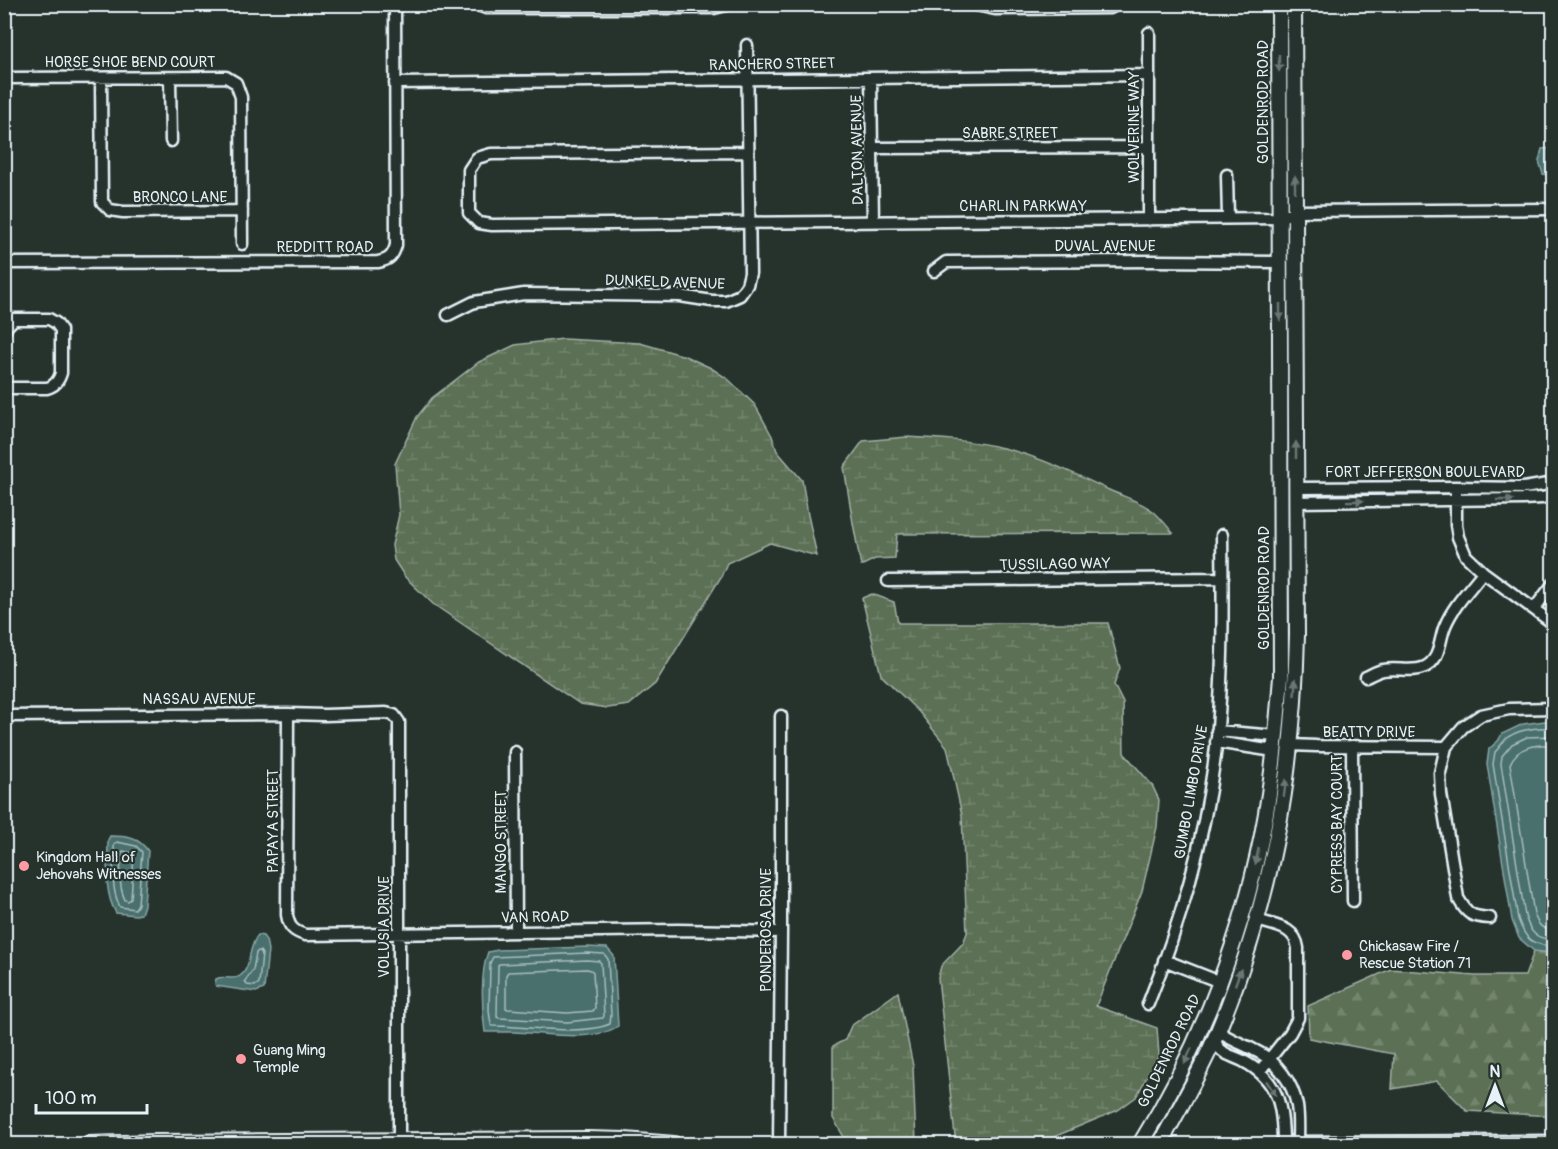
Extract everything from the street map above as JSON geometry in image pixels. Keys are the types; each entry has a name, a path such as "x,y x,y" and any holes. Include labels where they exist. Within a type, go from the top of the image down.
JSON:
{"main road":[{"name":"GOLDENROD ROAD","path":"1140,1144 1165,1102 1220,982 1257,858 1269,794 1281,677 1279,4"},
{"path":"1288,4 1289,13 1294,12"},
{"name":"GOLDENROD ROAD","path":"1160,1144 1216,1036 1240,972 1273,860 1291,745 1297,635 1294,12"},
{"path":"1280,462 1286,490 1290,497 1296,495"},
{"path":"1281,496 1290,508 1290,609 1297,635"},
{"path":"1212,1003 1208,1032 1216,1036"},
{"path":"1149,1144 1162,1121 1165,1102"},
{"path":"88,1144 625,1140 674,1144"}],"street":[{"name":"REDDITT ROAD","path":"4,263 368,262 385,261 391,258 396,245 395,4"},
{"path":"476,4 486,8 714,8 730,4"},
{"path":"971,4 995,7 1110,8 1118,4"},
{"name":"WOLVERINE WAY","path":"1149,33 1149,220"},
{"name":"DUNKELD AVENUE","path":"448,315 474,302 524,294 680,296 712,301 726,301 740,295 747,285 750,273 747,45"},
{"name":"RANCHERO STREET","path":"395,83 1149,75"},
{"name":"HORSE SHOE BEND COURT","path":"4,78 226,77 236,83 241,97 242,244"},
{"name":"BRONCO LANE","path":"101,78 102,202 110,210 123,212 242,212"},
{"path":"170,78 171,141"},
{"name":"DALTON AVENUE","path":"871,78 873,222"},
{"name":"SABRE STREET","path":"872,148 1149,147"},
{"name":"CHARLIN PARKWAY","path":"748,152 491,154 477,158 469,170 469,213 479,223 492,225 1280,218 1295,212 1554,208"},
{"path":"1227,175 1228,218"},
{"name":"DUVAL AVENUE","path":"934,271 946,262 1280,262"},
{"path":"4,332 14,319 49,319 61,330 59,379 47,388 4,388"},
{"name":"FORT JEFFERSON BOULEVARD","path":"1296,495 1456,487 1524,488 1554,483"},
{"path":"1456,487 1456,525 1461,547 1466,556 1483,572 1554,624"},
{"name":"FORT JEFFERSON BOULEVARD","path":"1296,495 1456,500 1522,500 1554,495"},
{"name":"GUMBO LIMBO DRIVE","path":"1148,1004 1194,866 1209,794 1217,736 1223,630 1222,536"},
{"path":"1366,677 1384,670 1423,668 1429,664 1438,651 1446,623 1483,572"},
{"name":"TUSSILAGO WAY","path":"888,581 1222,578"},
{"path":"1534,609 1554,584"},
{"path":"1490,918 1476,917 1465,911 1458,898 1441,794 1440,773 1446,747 1463,727 1481,715 1509,709 1554,708"},
{"name":"NASSAU AVENUE","path":"4,716 386,713 394,715"},
{"name":"PAPAYA STREET","path":"288,714 287,915 291,928"},
{"name":"VOLUSIA DRIVE","path":"394,715 399,722 398,1142"},
{"name":"PONDEROSA DRIVE","path":"779,1144 780,716"},
{"path":"1217,736 1242,734 1276,736"},
{"path":"1240,746 1242,734"},
{"path":"1217,736 1240,746 1274,751"},
{"name":"BEATTY DRIVE","path":"1291,745 1446,747"},
{"name":"CYPRESS BAY COURT","path":"1352,746 1353,901"},
{"name":"MANGO STREET","path":"515,752 516,932"},
{"path":"1257,920 1287,930 1293,935 1298,948 1298,1018 1290,1033 1259,1072"},
{"name":"VAN ROAD","path":"291,928 305,935 678,930 781,932"},
{"path":"1164,960 1220,982"},
{"path":"1298,1143 1297,1106 1288,1082 1269,1058 1226,1037 1216,1036 1220,1051 1242,1061 1267,1080 1278,1098 1283,1121 1283,1143 1298,1143 1554,1142"}],"green space":[{"path":"563,339 640,343 685,356 728,379 755,405 772,436 777,451 802,480 817,556 770,543 727,563 721,577 655,684 629,705 608,708 580,704 433,604 405,577 394,560 392,545 399,515 395,464 417,417 432,398 479,362 515,345"},
{"path":"907,437 979,443 1030,456 1144,505 1157,514 1173,533 897,534 895,558 875,559 861,566 844,467 863,441"},
{"path":"872,594 894,602 898,623 1108,623 1120,668 1114,685 1123,703 1124,753 1152,785 1159,800 1157,827 1142,891 1096,1006 1157,1028 1159,1055 1136,1097 1118,1110 1037,1144 958,1144 955,1136 938,978 941,966 963,943 967,933 962,815 947,747 919,712 881,675 862,598"},
{"path":"1534,951 1553,953 1553,1116 1467,1111 1437,1081 1392,1089 1394,1054 1309,1038 1308,1006 1391,969 1475,976 1525,976"},
{"path":"898,992 913,1066 916,1144 848,1144 833,1118 833,1046 845,1040 851,1026"}],"water":[{"path":"1554,148 1553,176 1543,174 1539,161 1542,149"},
{"path":"1554,722 1553,953 1534,951 1519,938 1512,920 1487,764 1489,749 1502,734 1523,724"},
{"path":"110,836 136,840 148,851 144,905 141,914 116,913 112,905 107,878"},
{"path":"258,935 263,936 266,940 268,950 264,989 256,992 216,986 216,979 237,977 244,972"},
{"path":"607,948 614,956 618,1026 608,1031 582,1036 485,1032 483,980 488,952"}],"place":[{"name":"Kingdom Hall of Jehovahs Witnesses","path":"24,866"},
{"name":"Chickasaw Fire / Rescue Station 71","path":"1347,955"},
{"name":"Guang Ming Temple","path":"241,1059"}]}
